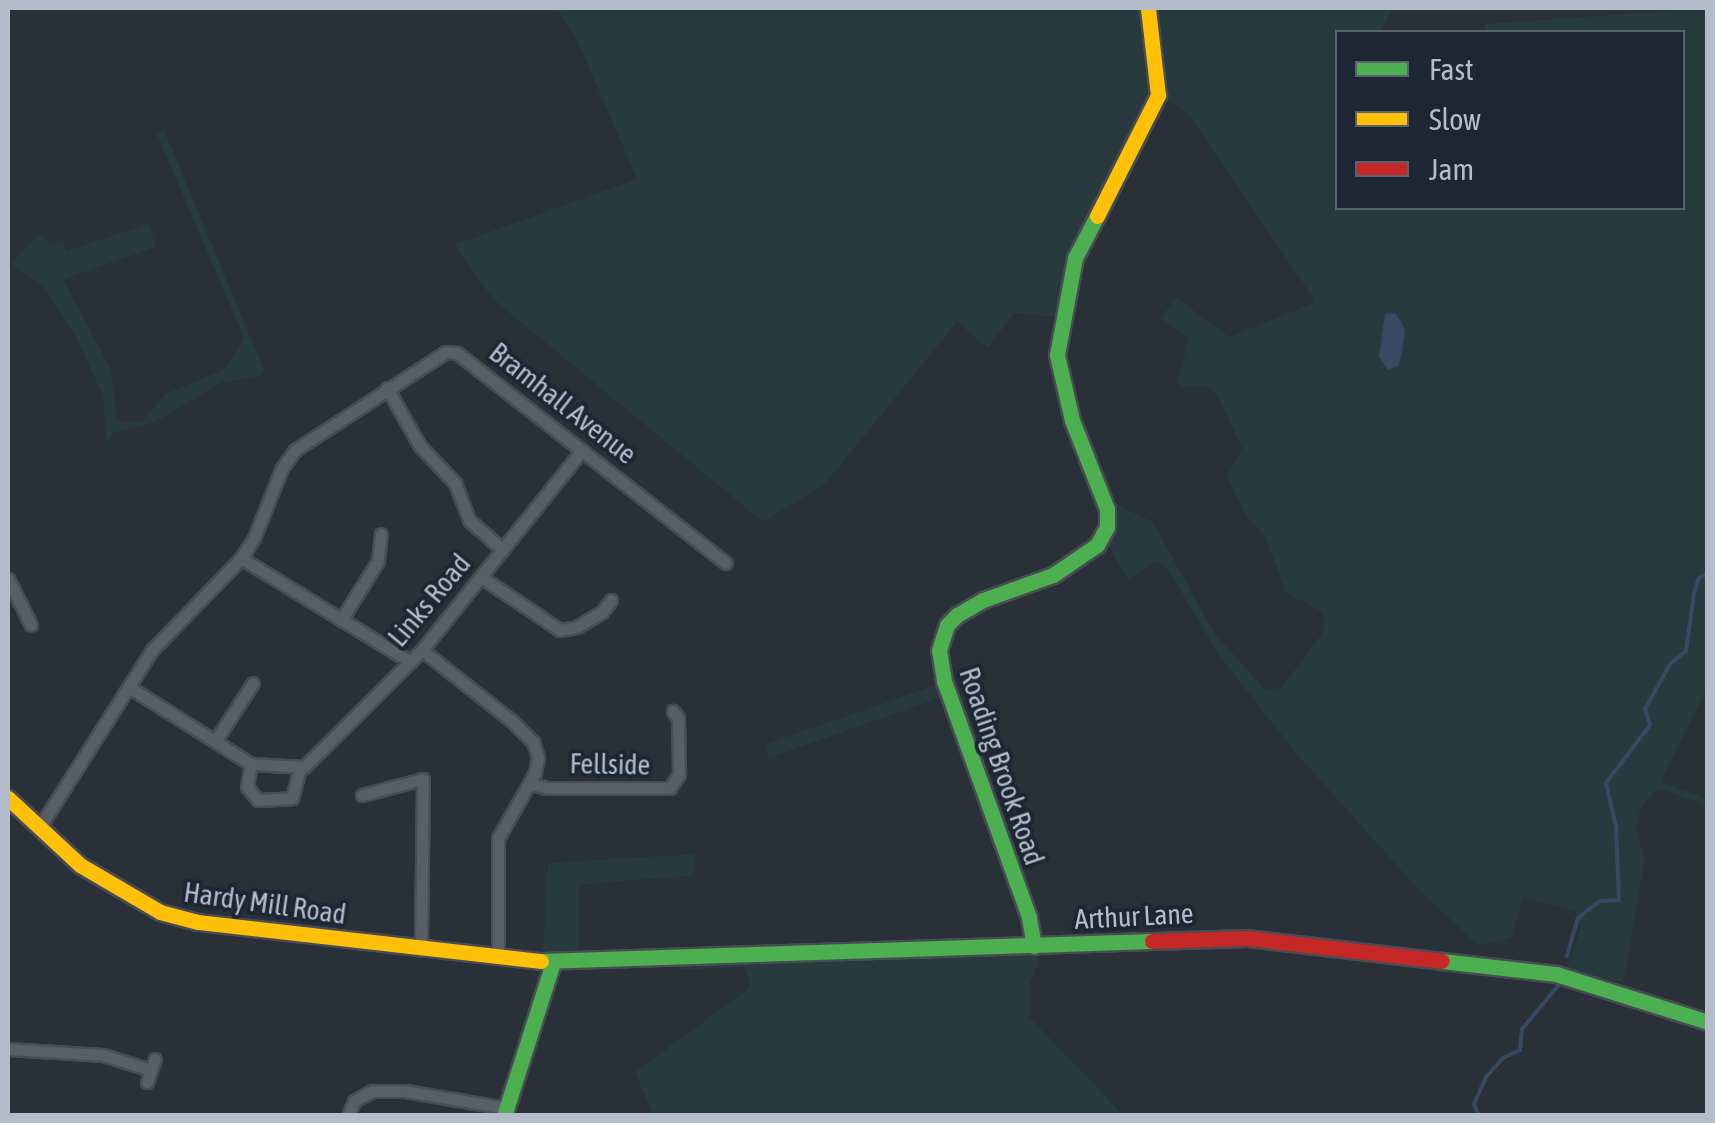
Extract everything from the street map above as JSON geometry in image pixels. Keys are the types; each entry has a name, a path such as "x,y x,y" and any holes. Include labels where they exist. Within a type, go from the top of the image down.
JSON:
{"main road":[{"name":"Roading Brook Road","path":"1034,946 1029,917 944,680 939,650 947,625 957,615 983,600 1054,575 1096,545 1107,527 1107,509 1072,420 1058,355 1076,258 1158,95 1148,8"},
{"name":"Hardy Mill Road","path":"8,798 39,828 121,893 176,918 421,950 553,962"},
{"name":"Arthur Lane","path":"553,962 718,952 1247,938 1556,974 1708,1022"},
{"path":"505,1112 553,962"}],"street":[{"name":"Bramhall Avenue","path":"39,828 164,636 241,558 254,538 282,468 295,450 440,354 457,353 726,562"},
{"path":"387,388 420,446 455,483 469,520 503,550"},
{"name":"Links Road","path":"251,764 247,787 258,800 292,798 300,769 422,650 582,450"},
{"path":"341,620 378,561 385,538 372,523"},
{"path":"241,558 411,662"},
{"path":"481,577 560,630 577,627 602,612 612,598"},
{"path":"8,579 31,625"},
{"path":"422,650 495,706 533,742 538,766 498,838 498,958"},
{"path":"129,687 251,764 300,769"},
{"path":"215,741 253,688"},
{"name":"Fellside","path":"530,783 546,788 670,788 679,774 678,718 672,711"},
{"path":"362,794 422,779 421,950"},
{"path":"8,1049 102,1054 151,1070"},
{"path":"348,1116 354,1094 372,1091 405,1091 505,1112"}],"green space":[{"path":"557,8 1394,8 1380,30 1335,30 1335,210 1685,210 1685,30 1485,30 1485,24 1707,8 1707,688 1660,782 1707,798 1707,806 1658,788 1641,807 1635,828 1645,859 1623,983 1566,970 1581,927 1575,910 1523,898 1511,938 1479,946 1419,890 1295,752 1219,655 1167,568 1157,561 1128,579 1108,545 1115,528 1115,504 1153,522 1213,631 1266,691 1282,687 1321,635 1325,624 1321,611 1286,593 1266,538 1246,515 1227,477 1242,448 1218,396 1211,387 1181,386 1178,380 1189,339 1161,318 1176,297 1229,337 1316,302 1187,112 1166,101 1147,106 1070,253 1056,317 1014,313 988,348 957,322 824,485 763,522 493,299 454,245 637,179 579,44"},
{"path":"156,132 165,132 264,370 260,377 223,382 151,424 113,433 107,444 103,396 78,341 45,288 11,263 40,234 51,245 62,242 67,251 149,224 156,247 63,279 111,370 117,421 141,422 166,394 225,369 244,338"},
{"path":"939,684 962,757 939,698 769,758 766,744"},
{"path":"694,854 694,875 578,885 578,951 543,951 548,863"},
{"path":"1040,955 1029,987 1029,1017 1123,1115 653,1115 635,1072 751,987 744,967 677,970 685,962"}],"water":[{"path":"1395,313 1405,329 1399,365 1388,370 1379,357 1385,314"}],"waterway":[{"path":"1567,956 1578,918 1600,901 1619,900 1616,827 1606,783 1650,725 1645,709 1670,664 1686,651 1694,593 1699,578 1708,573"},
{"path":"1479,1116 1474,1104 1486,1077 1503,1058 1520,1050 1522,1029 1558,986"}],"traffic: fast":[{"path":"1034,946 1029,917 944,681 939,650 947,625 957,615 983,600 1053,575 1097,545 1107,527 1107,509 1072,420 1057,355 1075,258 1097,216"},
{"path":"541,961 1152,941"},
{"path":"1442,961 1556,974 1708,1022"},
{"path":"504,1116 553,962"}],"traffic: slow":[{"path":"1097,216 1158,95 1148,8"},
{"path":"8,798 80,865 160,912 198,922 541,961"}],"traffic: jam":[{"path":"1152,941 1247,938 1442,961"}]}
